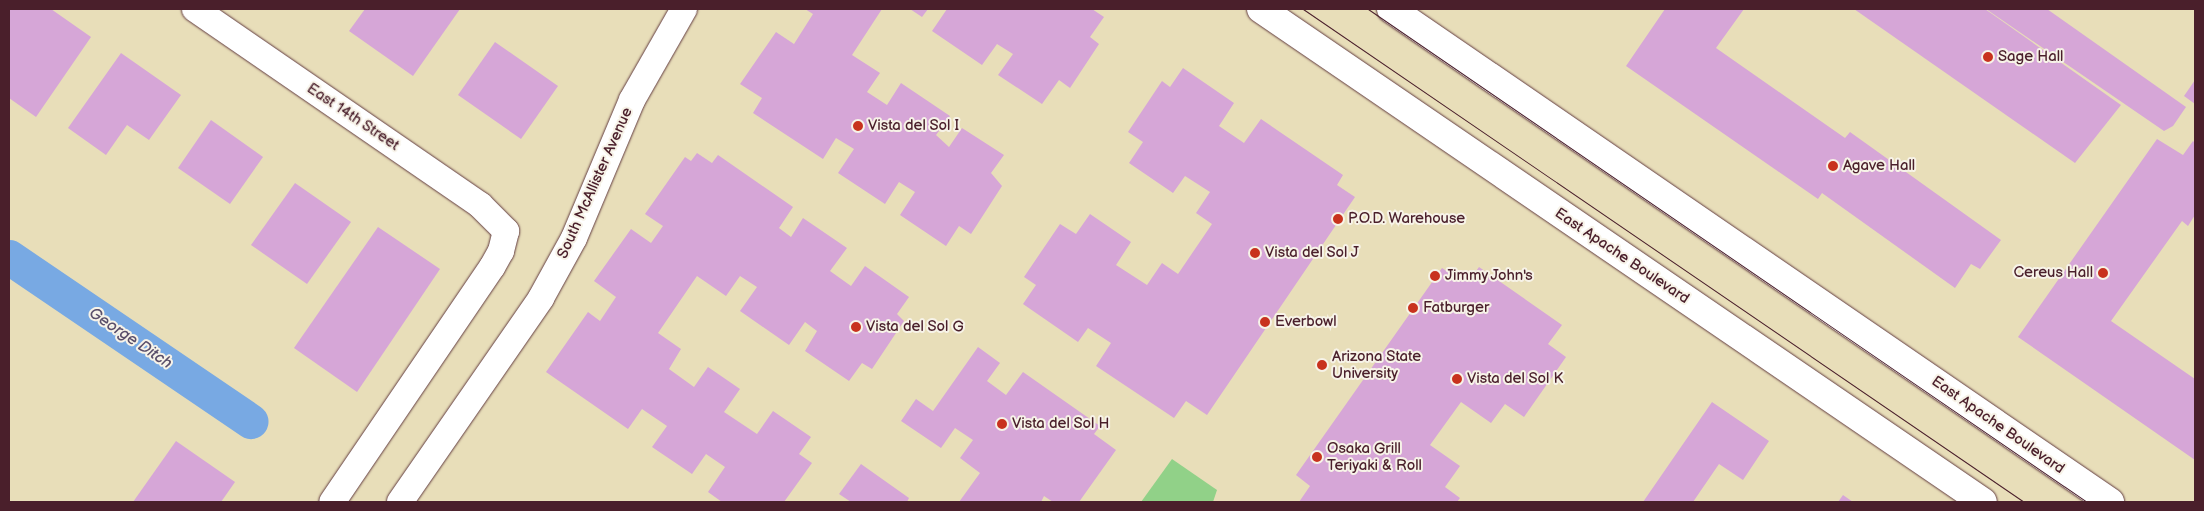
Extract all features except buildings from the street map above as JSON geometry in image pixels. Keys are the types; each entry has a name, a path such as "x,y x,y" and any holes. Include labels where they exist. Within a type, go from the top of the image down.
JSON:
{"main road":[{"name":"East Apache Boulevard","path":"1261,9 1983,502"},
{"name":"East Apache Boulevard","path":"1391,9 2110,502"}],"street":[{"name":"East 14th Street","path":"194,9 480,205 506,231 501,251 492,267 332,502"},
{"name":"South McAllister Avenue","path":"400,502 541,298 574,238 632,100 684,9"}],"green space":[{"path":"1172,459 1217,490 1213,502 1141,502"}],"waterway":[{"name":"George Ditch","path":"9,257 250,421"}],"tram line":[{"path":"1303,9 2024,502"},
{"path":"1368,9 2087,502"}],"place":[{"name":"Sage Hall","path":"1988,57"},
{"name":"Vista del Sol I","path":"858,126"},
{"name":"Agave Hall","path":"1833,166"},
{"name":"P.O.D. Warehouse","path":"1338,219"},
{"name":"Vista del Sol J","path":"1255,253"},
{"name":"Cereus Hall","path":"2103,273"},
{"name":"Jimmy John's","path":"1435,276"},
{"name":"Fatburger","path":"1413,308"},
{"name":"Everbowl","path":"1265,322"},
{"name":"Vista del Sol G","path":"856,327"},
{"name":"Arizona State University","path":"1322,365"},
{"name":"Vista del Sol K","path":"1457,379"},
{"name":"Vista del Sol H","path":"1002,424"},
{"name":"Osaka Grill Teriyaki & Roll","path":"1317,457"}]}
